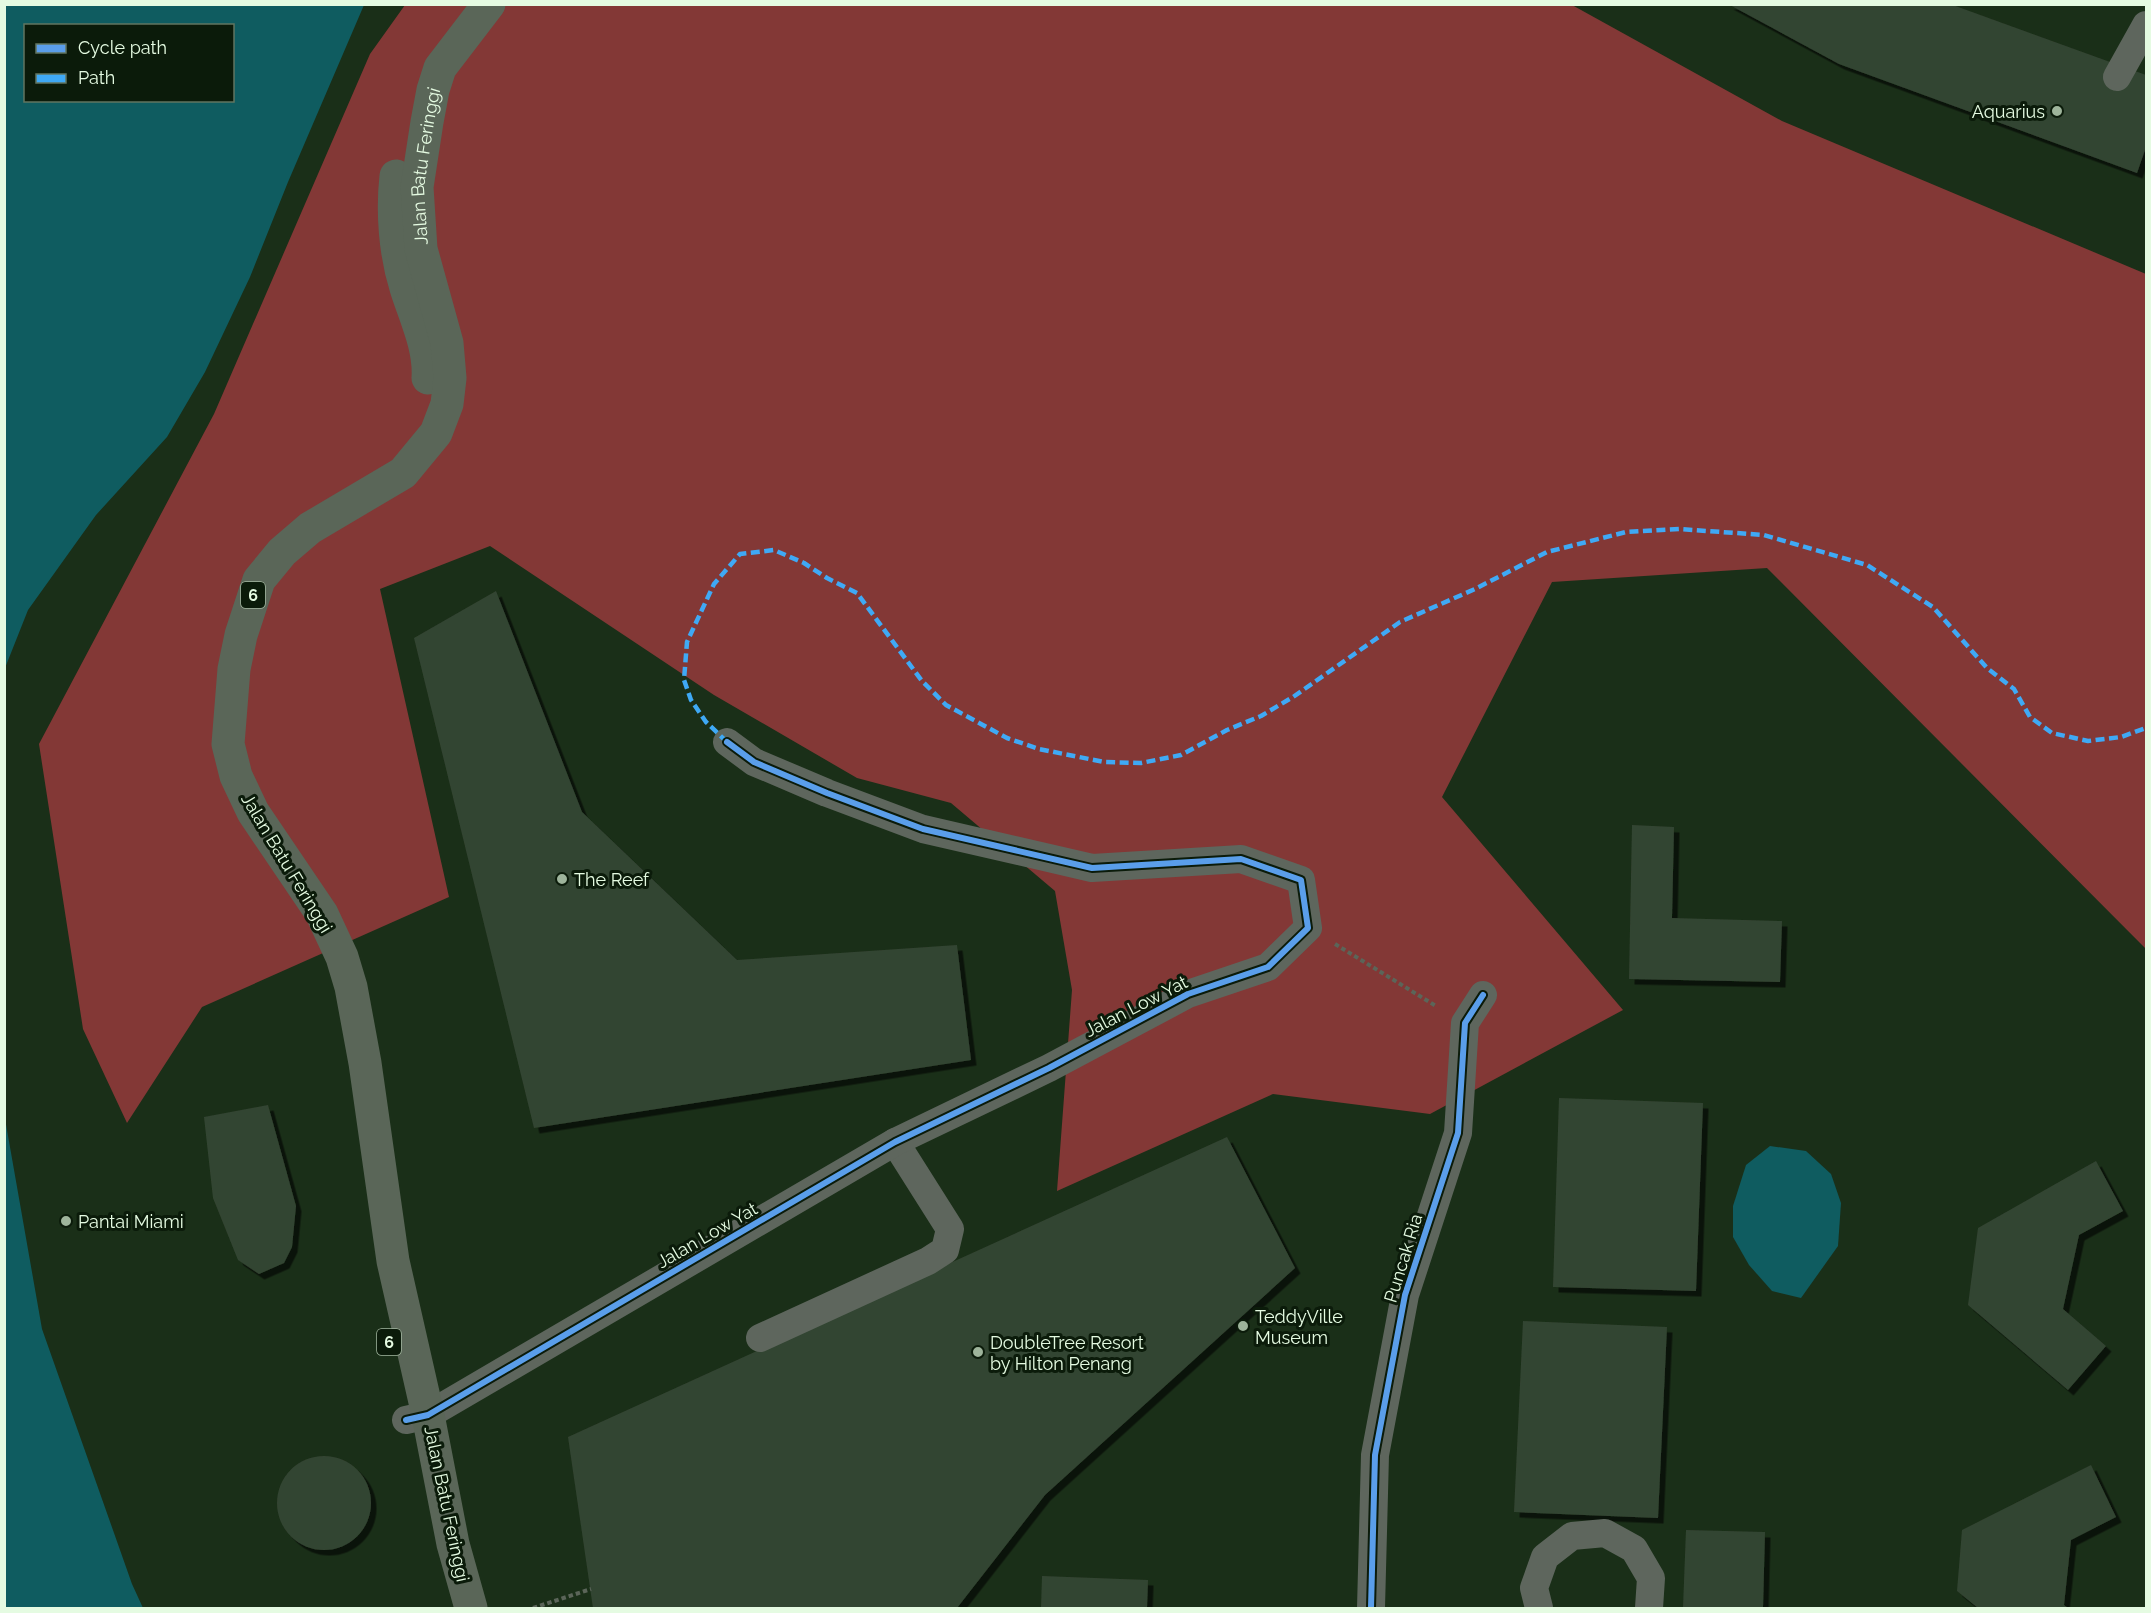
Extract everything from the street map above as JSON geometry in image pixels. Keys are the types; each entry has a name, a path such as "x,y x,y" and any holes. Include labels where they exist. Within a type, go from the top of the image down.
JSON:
{"main road":[{"name":"Jalan Batu Feringgi","path":"461,4 434,39 411,85 404,116 395,184 395,222 399,254 405,285 426,348 427,398 417,424 406,440 389,457 297,515 266,540 242,573 221,631 213,668 208,714 208,752 217,784 235,825 305,926 324,970 347,1070 363,1218 471,1608"},
{"name":"Jalan Batu Feringgi","path":"447,1608 433,1558 425,1508 417,1418 365,1063 351,987 342,957 321,914 253,812 240,785 228,744 234,669 241,635 259,580 282,552 310,528 403,473 436,433 447,404 450,378 447,343 421,249 417,187 431,101 440,68 489,4"}],"street":[{"path":"2117,77 2146,25"},
{"path":"727,742 754,762 827,793 923,829 1069,863 1092,868 1241,859 1301,880 1308,928"},
{"name":"Jalan Low Yat","path":"417,1418 895,1142 1049,1068 1188,994 1268,967 1308,928"},
{"name":"Puncak Ria","path":"1371,1608 1375,1455 1405,1295 1458,1133 1465,1023 1483,995"},
{"path":"760,1338 928,1261 945,1251 950,1229 895,1142"},
{"path":"1539,1608 1534,1588 1545,1557 1572,1536 1605,1533 1634,1549 1640,1558 1651,1578 1649,1608"}],"path":[{"path":"1308,928 1465,1023"},
{"path":"533,1608 591,1589"}],"shaded area":[{"path":"405,5 1572,5 1782,121 2146,274 2146,949 1767,568 1552,582 1442,797 1623,1010 1430,1114 1273,1094 1057,1191 1072,990 1055,891 951,803 857,778 714,695 490,546 380,589 449,897 202,1007 127,1123 83,1029 39,744 214,414 370,54"}],"water":[{"path":"5,4 364,5 250,277 205,372 167,437 96,515 28,610 5,668"},
{"path":"4,1113 42,1329 132,1584 143,1608 5,1608"},
{"path":"1770,1146 1806,1151 1831,1174 1841,1203 1838,1246 1801,1298 1772,1291 1749,1265 1733,1237 1733,1206 1746,1165"}],"building":[{"name":"Aquarius","path":"1728,4 1950,4 2146,75 2146,147 2137,173 1839,64"},
{"name":"The Reef","path":"496,591 582,812 737,960 957,945 971,1060 534,1128 414,638"},
{"path":"1632,825 1674,827 1672,918 1782,921 1780,982 1629,979"},
{"path":"1559,1098 1703,1103 1696,1291 1553,1287"},
{"path":"268,1105 296,1206 292,1247 284,1263 259,1274 238,1260 213,1198 204,1117"},
{"name":"DoubleTree Resort by Hilton Penang","path":"1227,1137 1295,1268 1045,1495 957,1608 593,1608 568,1437"},
{"path":"2096,1161 2123,1211 2079,1235 2063,1309 2106,1346 2068,1390 1968,1305 1978,1228"},
{"path":"1523,1321 1667,1327 1658,1518 1514,1512"},
{"path":"324,1456 342,1459 357,1470 368,1485 371,1503 368,1521 357,1536 342,1547 324,1550 306,1547 291,1536 280,1521 277,1503 280,1485 291,1470 306,1459"},
{"path":"2091,1465 2116,1517 2071,1540 2064,1605 2068,1608 1978,1608 1957,1591 1962,1530"},
{"path":"1686,1530 1765,1532 1763,1608 1683,1608"},
{"path":"1042,1576 1148,1580 1147,1608 1041,1608"}],"marked path":[{"path":"727,742 706,722 691,700 684,680 687,642 714,584 740,554 774,550 804,563 857,593 922,681 946,705 1007,738 1039,749 1104,762 1141,763 1181,755 1227,730 1261,716 1293,697 1400,622 1475,589 1547,552 1626,532 1679,529 1764,535 1867,565 1933,607 1987,668 2014,689 2030,717 2052,733 2088,741 2121,737 2146,728"}],"cycle path":[{"path":"406,1420 428,1415 895,1142 1049,1068 1188,994 1268,967 1308,928 1301,880 1241,859 1092,868 923,829 827,793 754,762 727,742"},
{"path":"1371,1608 1375,1455 1405,1295 1458,1133 1465,1023 1483,995"}],"place":[{"name":"Aquarius","path":"2057,111"},
{"name":"The Reef","path":"562,879"},
{"name":"Pantai Miami","path":"66,1221"},
{"name":"TeddyVille Museum","path":"1243,1326"},
{"name":"DoubleTree Resort by Hilton Penang","path":"978,1352"}]}
